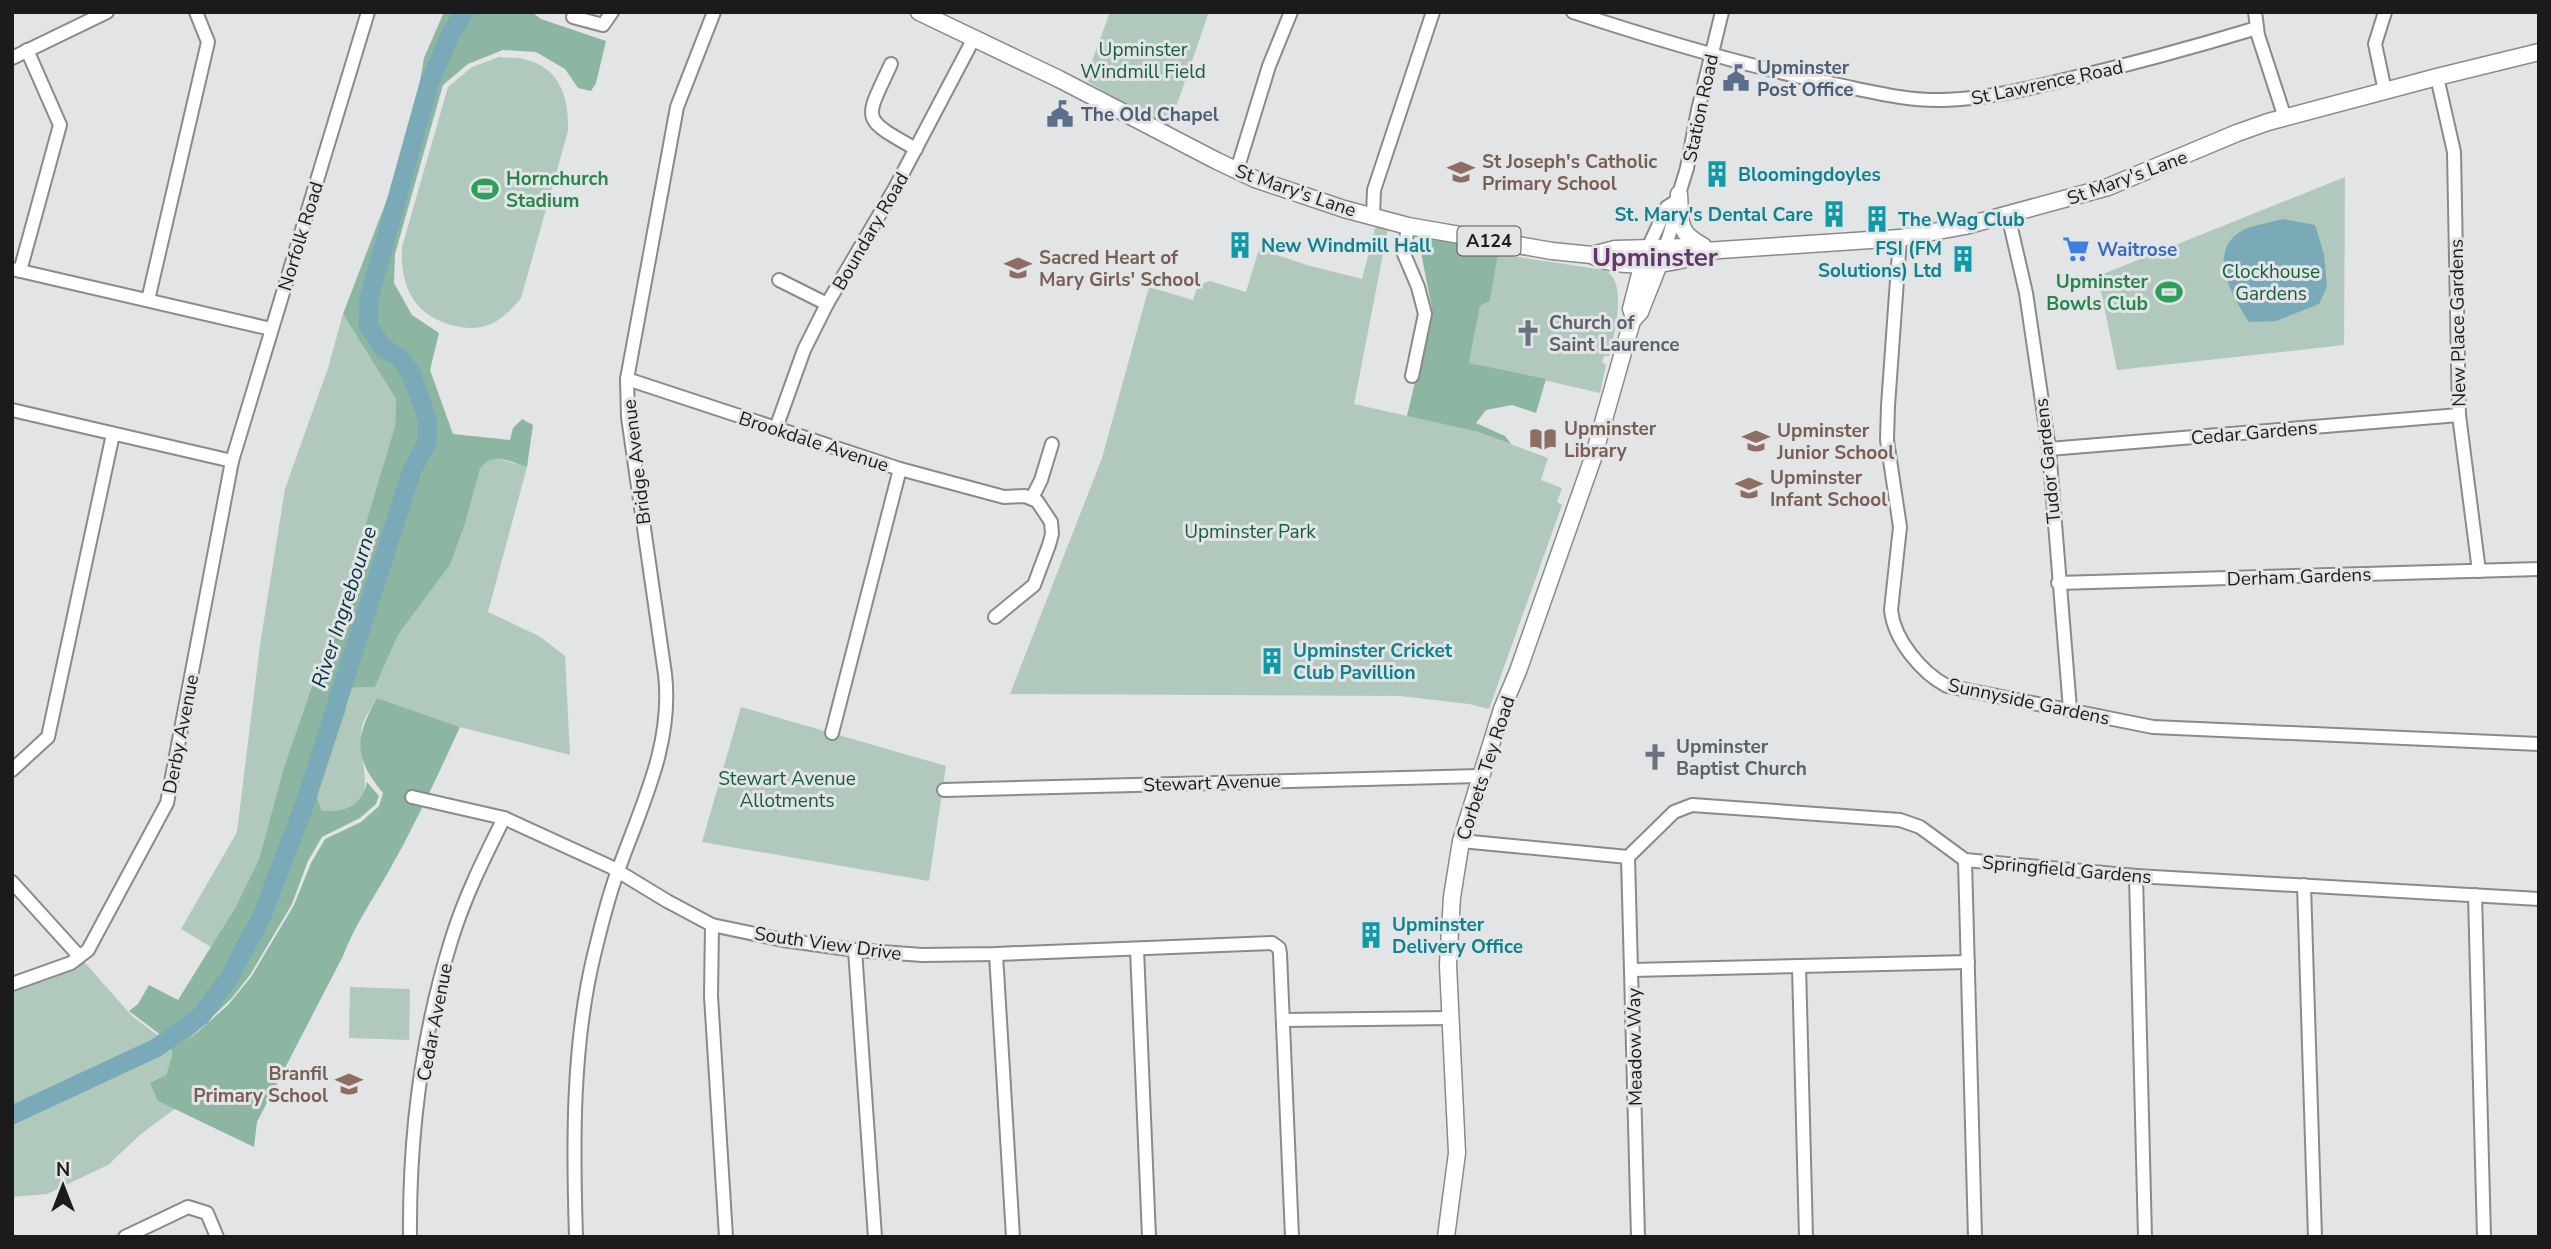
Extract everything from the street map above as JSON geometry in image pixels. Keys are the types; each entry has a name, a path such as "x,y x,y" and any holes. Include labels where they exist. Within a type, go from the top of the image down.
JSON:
{"main road":[{"name":"St Mary's Lane","path":"919,12 938,16 974,38 1237,170 1344,209 1408,226 1514,246 1592,255 1606,250 1645,257"},
{"name":"St Mary's Lane","path":"1616,264 1662,255 1692,259 1708,251 1900,238 2008,215 2131,179 2236,133 2437,77 2539,52"},
{"path":"1677,198 1681,229 1708,251"},
{"path":"1592,255 1603,262 1616,264 1626,280 1628,312 1633,319"},
{"name":"Corbets Tey Road","path":"1633,319 1640,312 1662,255"},
{"name":"Corbets Tey Road","path":"1446,1237 1457,1153 1448,952 1452,897 1461,841 1480,776 1593,458 1633,319 1631,309 1645,257"}],"street":[{"path":"12,58 107,12"},
{"path":"148,300 208,42 196,12"},
{"name":"Norfolk Road","path":"232,461 368,12"},
{"path":"573,17 603,25 612,12"},
{"name":"Bridge Avenue","path":"576,1237 575,1112 580,1052 594,957 617,871 661,752 667,709 628,417 628,379 677,107 714,12"},
{"path":"1237,170 1269,66 1291,12"},
{"path":"1373,216 1374,190 1433,12"},
{"name":"St Lawrence Road","path":"1573,12 1787,74 1898,97 1940,100 1979,98 2064,80 2152,60 2257,28"},
{"name":"Station Road","path":"1662,255 1675,218 1677,198 1687,168 1722,12"},
{"path":"2255,12 2257,28 2285,118"},
{"path":"2385,12 2375,44 2385,91"},
{"name":"Boundary Road","path":"776,428 803,350 916,149 974,38"},
{"path":"27,50 60,125 16,270 271,329"},
{"path":"891,64 870,109 873,122 883,131 916,149"},
{"name":"New Place Gardens","path":"2437,77 2454,152 2459,415 2479,571"},
{"name":"Station Road","path":"1645,257 1667,207 1677,198"},
{"name":"Tudor Gardens","path":"2008,215 2026,293 2049,449 2070,709"},
{"path":"1408,226 1404,254 1418,287 1425,314 1412,376"},
{"name":"Sunnyside Gardens","path":"1900,238 1887,440 1900,527 1892,620 1912,655 1927,672 1947,686 2153,727 2539,744"},
{"path":"779,280 827,304"},
{"name":"Brookdale Avenue","path":"628,379 900,469 832,733"},
{"path":"12,410 232,461"},
{"name":"Cedar Gardens","path":"2049,449 2459,415"},
{"path":"12,770 48,737 113,434"},
{"path":"1032,498 1041,480 1052,444"},
{"name":"Derby Avenue","path":"12,984 71,963 90,947 167,803 232,461"},
{"path":"900,469 1004,497 1032,498 1051,522 1052,534 1034,585 995,617"},
{"name":"Derham Gardens","path":"2058,583 2539,569"},
{"name":"Stewart Avenue","path":"944,790 1480,776"},
{"name":"South View Drive","path":"412,797 504,818 617,871 712,925 783,940 855,950 922,955 1272,943 1279,948 1280,954 1284,1020"},
{"name":"Springfield Gardens","path":"1628,857 1674,812 1692,805 1900,820 1920,827 1965,860 2136,876 2539,899"},
{"name":"Cedar Avenue","path":"410,1237 418,1098 430,1023 451,939 472,883 504,818"},
{"path":"1461,841 1628,857"},
{"name":"Meadow Way","path":"1628,857 1638,1237"},
{"path":"1965,860 1975,1237"},
{"path":"2136,876 2146,1237"},
{"path":"12,882 79,956"},
{"path":"2304,885 2315,1237"},
{"path":"2475,895 2484,1237"},
{"path":"712,925 711,996 726,1237"},
{"path":"1137,949 1149,1237"},
{"path":"855,950 875,1237"},
{"path":"996,954 1013,1237"},
{"path":"1632,970 1968,962"},
{"path":"1799,966 1806,1237"},
{"path":"1292,1237 1284,1020 1450,1018"},
{"path":"125,1237 188,1207 207,1213 217,1237"}],"green space":[{"path":"444,12 532,12 541,19 606,41 596,83 591,91 578,88 565,69 536,52 503,50 468,64 443,85 395,254 394,283 412,315 439,333 430,370 453,434 510,440 513,428 522,419 533,425 527,467 496,459 485,463 480,469 450,565 398,635 375,687 348,688 346,710 317,797 322,811 345,809 361,797 367,782 379,796 376,804 360,818 322,837 308,861 292,904 250,975 232,998 185,1043 228,1005 251,977 294,905 311,863 325,839 361,822 379,806 383,793 366,768 360,747 364,724 377,698 460,727 409,834 353,933 257,1122 254,1147 158,1101 150,1083 166,1075 172,1056 170,1042 129,1011 138,1004 149,985 178,1000 235,908 259,859 284,767 349,579 395,426 396,399 343,314 394,181 418,93 424,58"},
{"name":"Upminster Windmill Field","path":"1110,12 1209,12 1168,130 1085,80"},
{"name":"Hornchurch Stadium","path":"499,57 527,60 548,70 561,87 567,108 568,131 521,298 509,312 493,323 464,328 429,315 412,298 404,275 402,247 448,87 472,67"},
{"name":"Clockhouse Gardens","path":"2345,177 2344,345 2117,370 2098,276"},
{"name":"Upminster Park","path":"1376,225 1388,228 1354,404 1478,432 1548,458 1541,480 1562,488 1557,502 1562,505 1489,709 1400,696 1010,694 1102,458 1149,287 1193,300 1198,285 1210,281 1246,292 1259,249 1362,279"},
{"path":"1417,232 1498,254 1490,301 1480,306 1469,363 1546,379 1536,413 1512,405 1486,410 1476,423 1505,436 1511,444 1478,432 1407,416 1432,309"},
{"path":"1498,254 1604,270 1612,275 1616,284 1618,309 1609,356 1604,356 1602,362 1606,365 1600,393 1469,363 1480,306 1490,301"},
{"path":"343,314 396,399 395,426 349,579 284,767 259,859 235,908 211,947 181,929 237,832 260,645 285,489 328,368"},
{"path":"493,457 527,467 488,612 539,636 565,656 570,755 460,727 377,698 362,727 365,785 363,796 356,805 343,810 322,811 317,797 346,710 348,688 375,687 398,635 450,565 465,524 480,468 485,461"},
{"name":"Stewart Avenue Allotments","path":"741,707 946,766 929,881 702,842"},
{"path":"79,956 132,1016 168,1043 172,1056 158,1101 176,1108 141,1134 108,1165 47,1194 12,1197 12,984"},
{"path":"350,987 410,989 409,1040 349,1038"}],"water":[{"path":"2283,219 2315,225 2324,254 2327,287 2319,304 2276,321 2249,322 2229,284 2225,270 2227,245 2236,235 2250,227"}],"waterway":[{"name":"River Ingrebourne","path":"12,1115 156,1048 201,1016 229,978 262,916 305,803 412,470 427,443 427,418 411,373 399,357 383,348 368,325 369,299 429,84 450,35 464,12"}],"place":[{"name":"Upminster Post Office","path":"1736,78"},
{"name":"The Old Chapel","path":"1060,114"},
{"name":"St Joseph's Catholic Primary School","path":"1461,172"},
{"name":"Bloomingdoyles","path":"1717,174"},
{"name":"Hornchurch Stadium","path":"485,189"},
{"name":"St. Mary's Dental Care","path":"1834,214"},
{"name":"The Wag Club","path":"1877,219"},
{"name":"New Windmill Hall","path":"1240,245"},
{"name":"Waitrose","path":"2076,249"},
{"name":"FSI (FM Solutions) Ltd","path":"1963,259"},
{"name":"Sacred Heart of Mary Girls' School","path":"1018,268"},
{"name":"Upminster Bowls Club","path":"2169,292"},
{"name":"Church of Saint Laurence","path":"1528,333"},
{"name":"Upminster Library","path":"1543,439"},
{"name":"Upminster Junior School","path":"1756,441"},
{"name":"Upminster Infant School","path":"1749,488"},
{"name":"Upminster Cricket Club Pavillion","path":"1272,661"},
{"name":"Upminster Baptist Church","path":"1655,757"},
{"name":"Upminster Delivery Office","path":"1371,935"},
{"name":"Branfil Primary School","path":"349,1084"}],"district":[{"name":"Upminster","path":"1655,257"}]}
